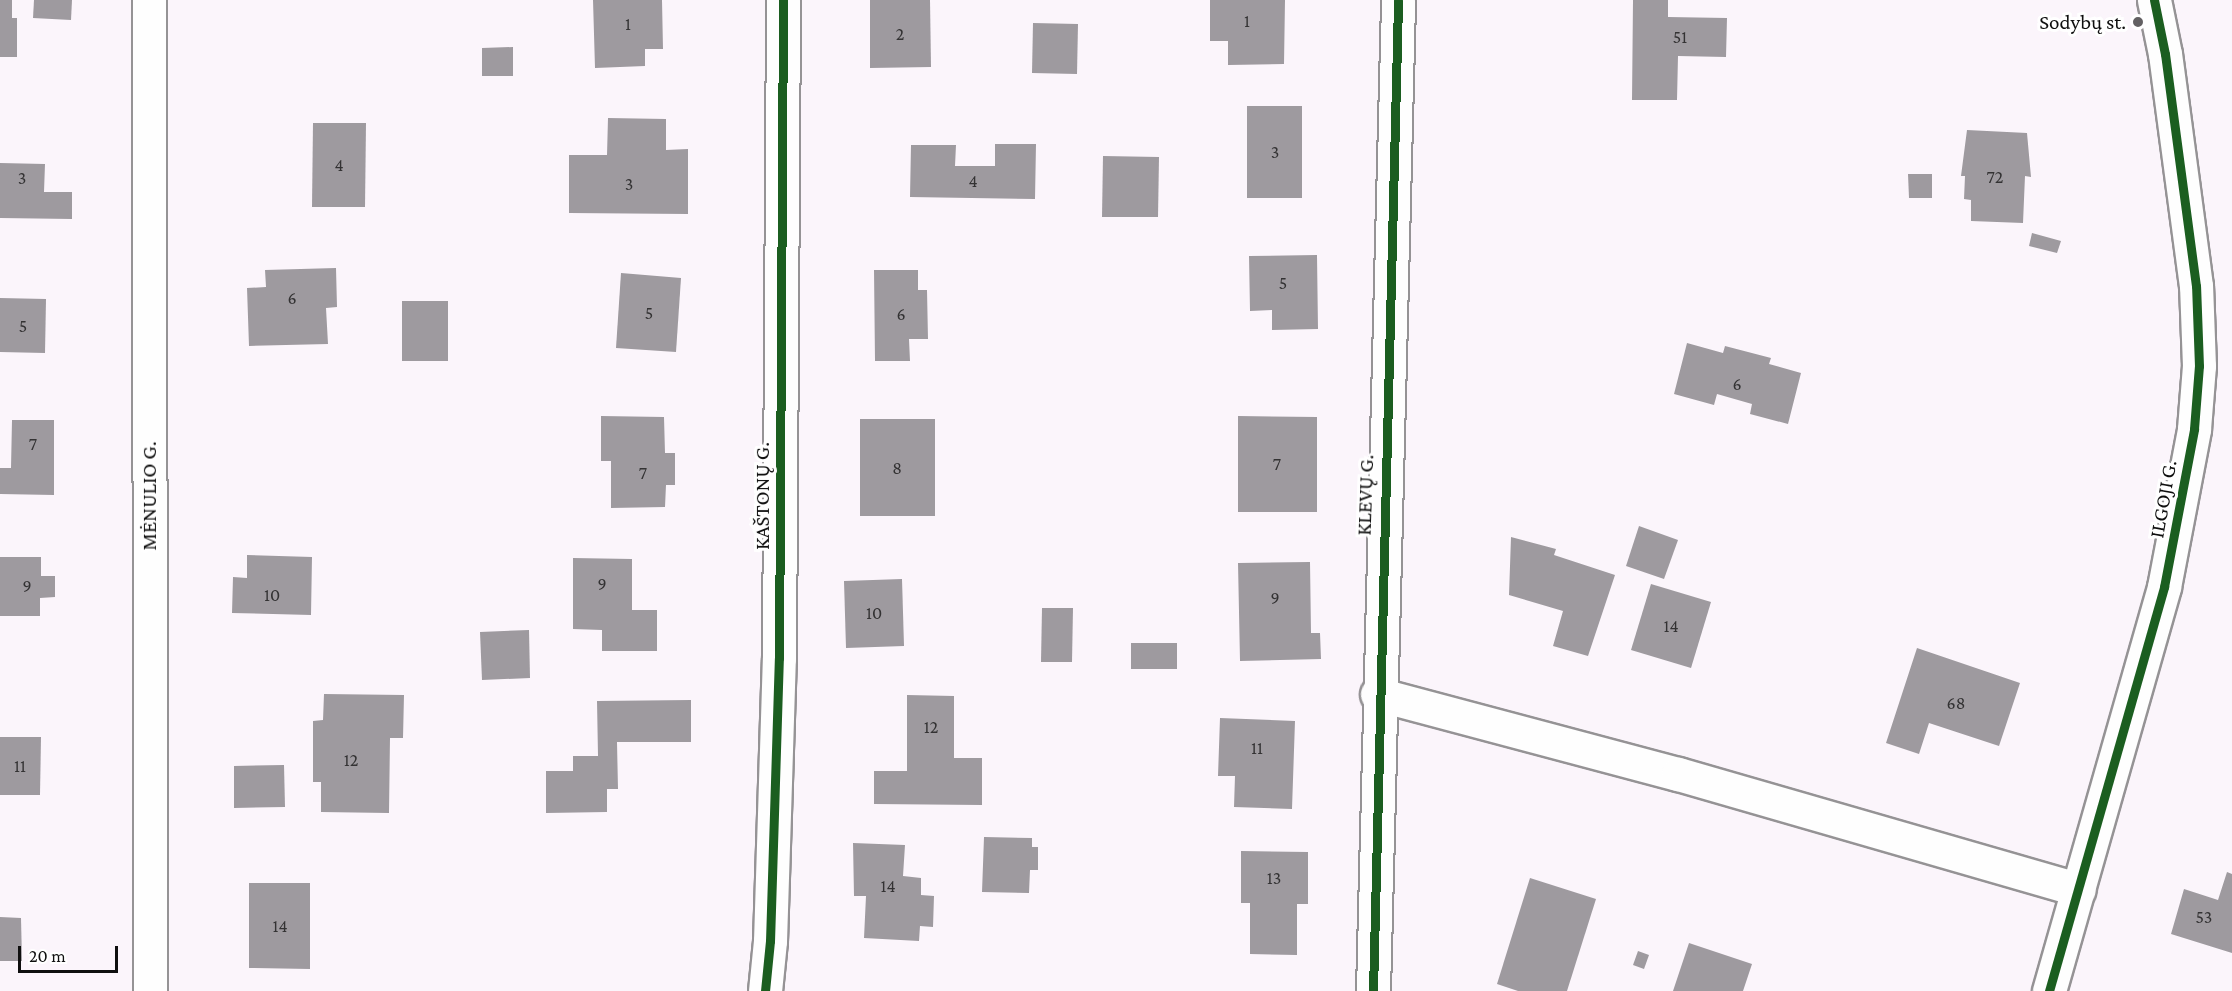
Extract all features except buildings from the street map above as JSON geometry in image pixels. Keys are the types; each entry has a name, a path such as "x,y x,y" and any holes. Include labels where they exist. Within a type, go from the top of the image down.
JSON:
{"street":[{"name":"MĖNULIO G.","path":"148,0 150,991"},
{"name":"KAŠTONŲ G.","path":"765,991 770,941 779,658 783,0"},
{"name":"KLEVŲ G.","path":"1373,991 1377,694 1398,0"},
{"name":"ILGOJI G.","path":"2049,991 2164,587 2195,418 2199,366 2196,286 2170,88 2154,0"},
{"path":"1377,694 1667,771 2079,890"}],"cycle path":[{"path":"765,991 770,941 779,658 783,0"},
{"path":"1373,991 1398,0"},
{"path":"2049,991 2164,587 2194,429 2199,366 2196,286 2165,54 2154,0"}],"place":[{"name":"Sodybų st.","path":"2138,22"}]}
